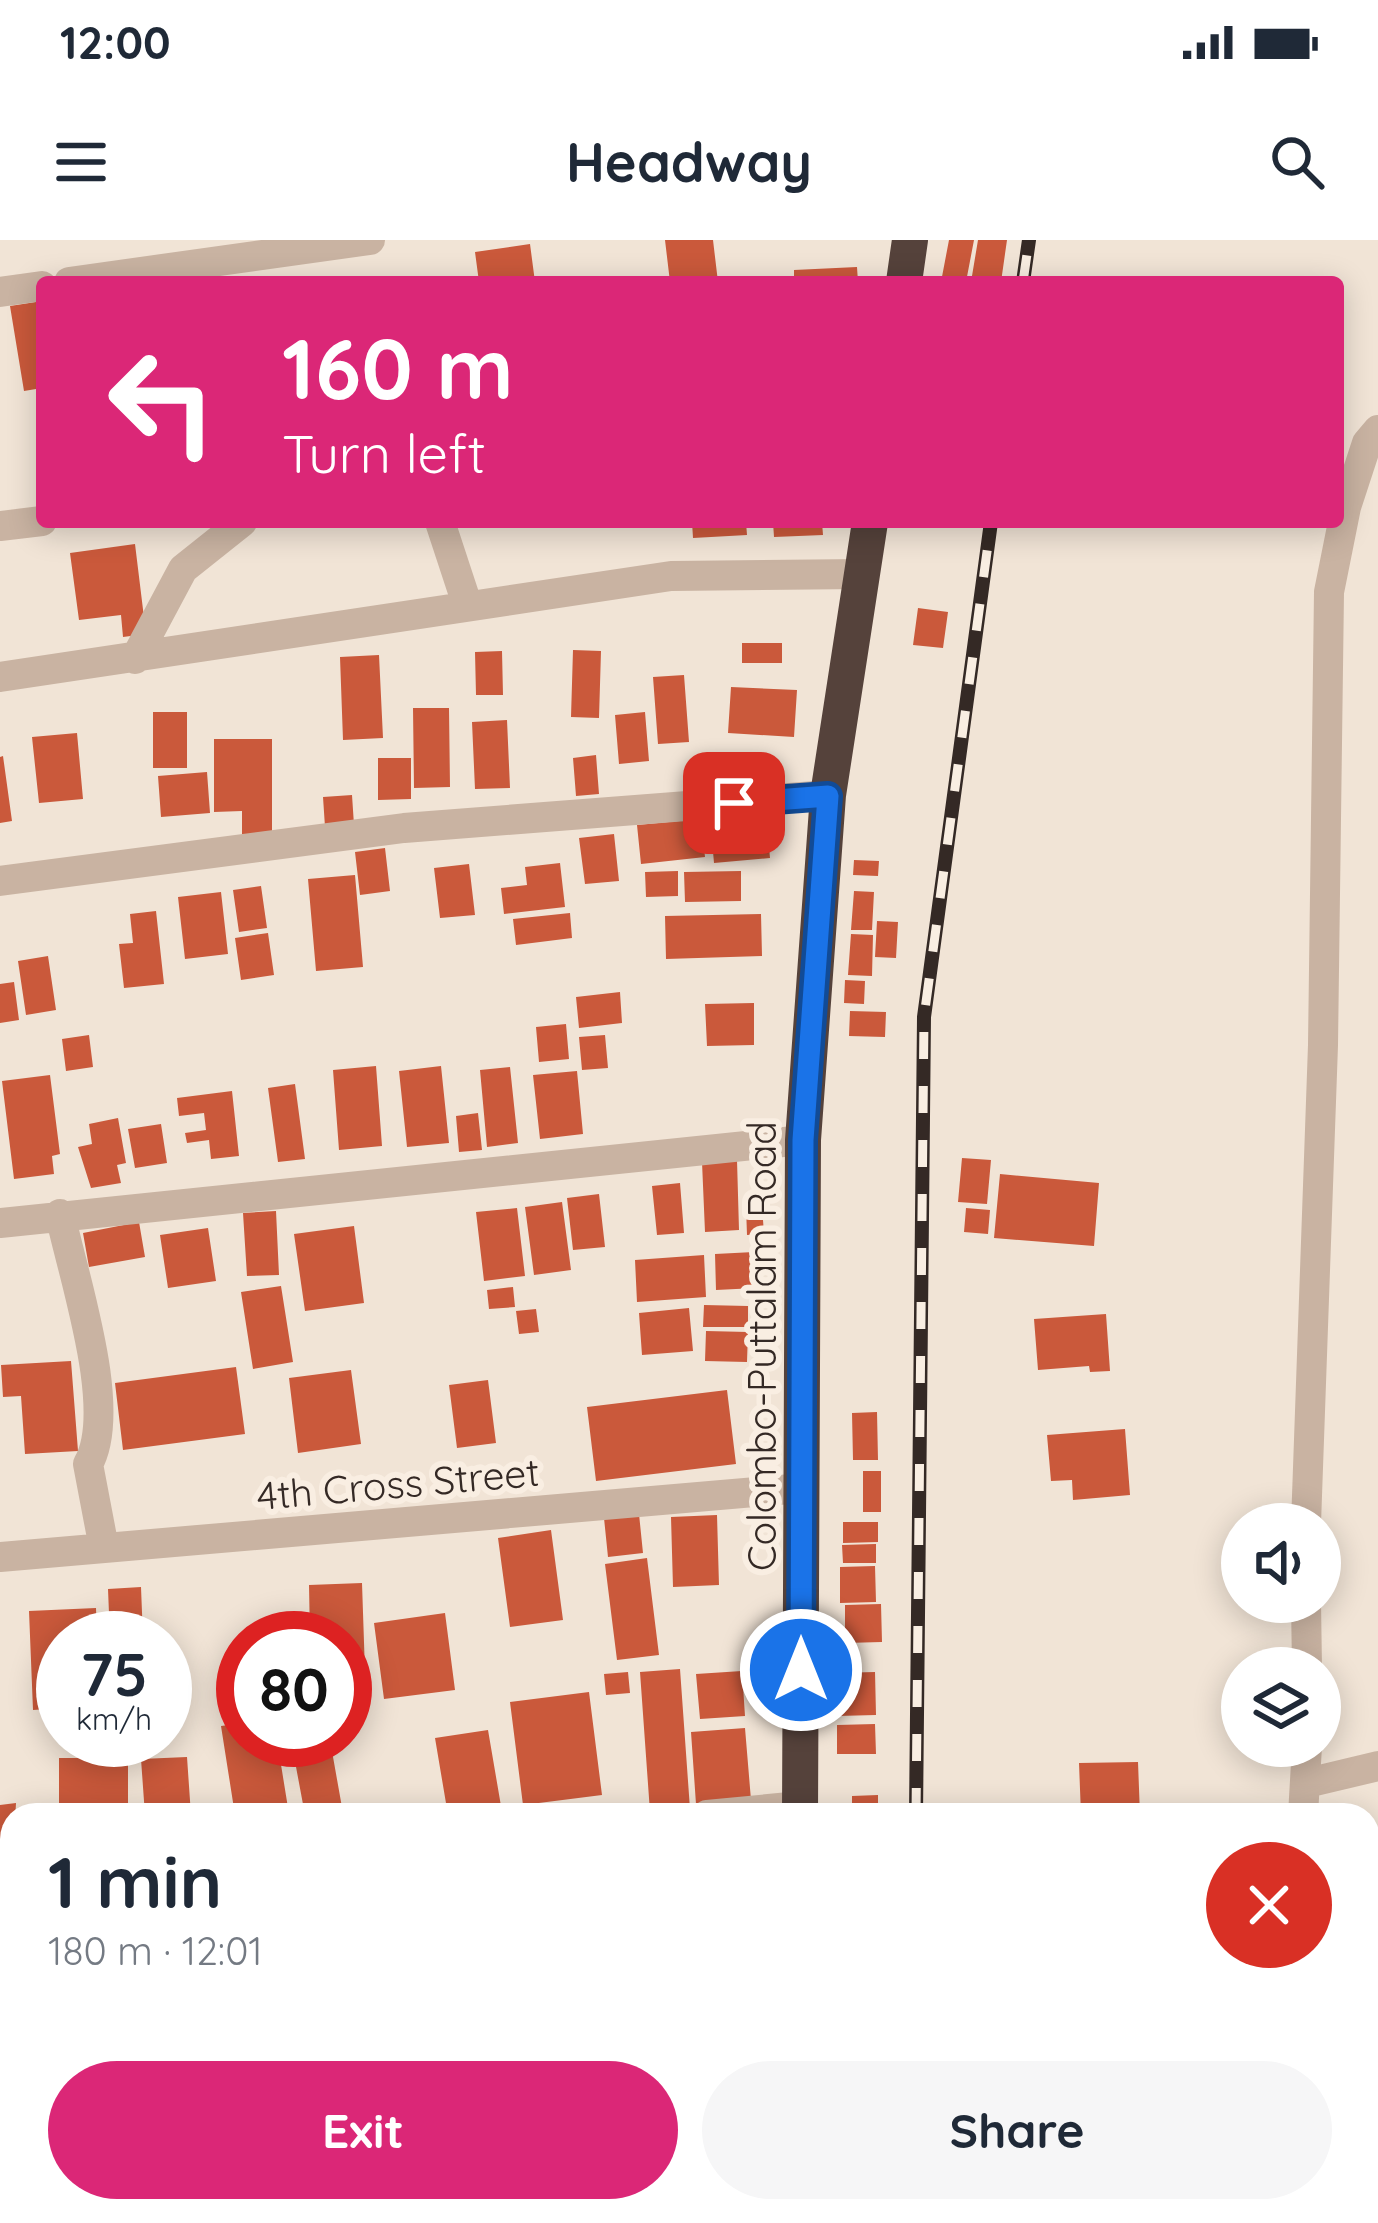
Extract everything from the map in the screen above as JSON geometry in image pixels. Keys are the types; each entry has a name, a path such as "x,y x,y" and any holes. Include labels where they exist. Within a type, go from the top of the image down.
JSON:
{"highway":[{"path":"905,276 910,240"},
{"name":"Colombo-Puttalam Road","path":"800,1803 803,1140 828,796 868,528"}],"street":[{"path":"112,276 370,240"},
{"path":"0,292 36,287"},
{"path":"1344,517 1367,442 1378,430"},
{"path":"0,526 36,521"},
{"path":"135,659 183,569 234,528"},
{"path":"442,528 466,604"},
{"path":"1307,1503 1323,1022 1329,592 1342,528"},
{"path":"0,677 671,576 862,574"},
{"path":"0,881 404,828 828,796"},
{"path":"0,1223 803,1140"},
{"path":"60,1214 92,1360 100,1444 88,1464 104,1548"},
{"name":"4th Cross Street","path":"0,1557 802,1488"},
{"path":"1307,1783 1378,1766"},
{"path":"1304,1803 1307,1767"}],"building":[{"path":"665,240 713,240 717,276 669,276"},
{"path":"949,240 974,240 967,276 942,276"},
{"path":"978,240 1007,240 1002,276 972,276"},
{"path":"530,244 534,276 478,276 475,252"},
{"path":"857,267 858,276 794,276 794,270"},
{"path":"36,302 36,389 24,391 10,306"},
{"path":"692,528 746,528 747,535 693,538"},
{"path":"773,528 822,528 823,535 774,537"},
{"path":"135,544 146,634 123,637 121,615 79,620 70,553"},
{"path":"918,608 948,612 943,648 913,645"},
{"path":"742,643 782,643 782,663 742,663"},
{"path":"573,650 601,651 599,718 571,717"},
{"path":"502,651 503,695 476,695 475,652"},
{"path":"379,655 383,738 343,740 340,657"},
{"path":"684,675 689,742 658,744 653,677"},
{"path":"731,687 797,690 794,737 728,733"},
{"path":"413,708 449,708 450,787 414,788"},
{"path":"153,712 187,712 187,768 153,768"},
{"path":"645,712 649,761 619,764 615,715"},
{"path":"507,720 510,788 475,789 472,722"},
{"path":"77,733 83,799 39,803 32,737"},
{"path":"214,739 272,739 272,834 242,834 242,811 214,812"},
{"path":"596,755 599,794 576,796 573,758"},
{"path":"0,757 12,821 0,823"},
{"path":"378,758 411,758 411,799 378,800"},
{"path":"207,772 210,813 161,817 158,776"},
{"path":"352,795 354,825 325,827 323,797"},
{"path":"766,813 770,858 714,863 710,817"},
{"path":"701,819 705,857 641,864 637,825"},
{"path":"614,834 619,881 585,884 579,838"},
{"path":"385,848 390,891 360,895 355,852"},
{"path":"854,860 879,861 878,876 853,875"},
{"path":"560,863 565,907 504,914 501,888 527,885 525,867"},
{"path":"469,864 475,915 440,918 434,868"},
{"path":"678,871 678,896 646,897 645,872"},
{"path":"741,871 741,901 685,902 684,872"},
{"path":"355,875 363,967 316,971 308,879"},
{"path":"261,886 267,928 239,932 233,890"},
{"path":"854,891 874,892 872,930 851,930"},
{"path":"221,892 228,954 185,959 178,897"},
{"path":"156,911 164,984 124,988 119,944 133,943 130,914"},
{"path":"570,913 572,938 516,945 513,919"},
{"path":"761,914 762,956 666,959 665,916"},
{"path":"877,921 898,922 896,958 875,957"},
{"path":"268,933 274,975 241,980 235,938"},
{"path":"851,934 873,935 872,976 848,975"},
{"path":"48,956 56,1010 26,1015 18,961"},
{"path":"845,980 865,981 864,1004 844,1003"},
{"path":"14,982 19,1020 0,1023 0,984"},
{"path":"620,992 622,1023 579,1028 576,997"},
{"path":"754,1003 754,1045 707,1046 705,1004"},
{"path":"850,1011 886,1012 885,1037 849,1036"},
{"path":"566,1024 569,1059 539,1062 536,1027"},
{"path":"89,1035 93,1067 66,1071 62,1039"},
{"path":"605,1035 608,1068 582,1070 579,1037"},
{"path":"376,1066 382,1146 339,1150 333,1070"},
{"path":"441,1066 449,1143 407,1147 399,1071"},
{"path":"510,1067 518,1143 487,1147 480,1070"},
{"path":"577,1071 583,1134 540,1139 533,1075"},
{"path":"50,1075 60,1154 52,1156 54,1174 14,1179 2,1081"},
{"path":"295,1084 305,1159 278,1162 268,1088"},
{"path":"232,1091 239,1156 211,1159 209,1140 187,1143 185,1133 206,1130 204,1113 179,1116 177,1098"},
{"path":"478,1113 482,1150 459,1152 456,1116"},
{"path":"118,1118 126,1163 117,1165 121,1183 91,1188 78,1147 92,1144 89,1124"},
{"path":"161,1124 167,1163 135,1168 128,1129"},
{"path":"962,1158 991,1160 987,1204 958,1202"},
{"path":"737,1160 739,1230 705,1232 702,1162"},
{"path":"1000,1174 1099,1183 1094,1246 994,1238"},
{"path":"680,1183 684,1233 657,1235 652,1186"},
{"path":"599,1194 605,1247 573,1250 567,1198"},
{"path":"562,1202 571,1270 534,1275 525,1207"},
{"path":"762,1206 764,1234 747,1235 746,1207"},
{"path":"517,1208 525,1276 484,1281 476,1212"},
{"path":"966,1208 990,1210 988,1234 964,1232"},
{"path":"276,1211 279,1275 247,1276 243,1213"},
{"path":"139,1222 145,1257 89,1267 83,1233"},
{"path":"354,1226 364,1303 305,1311 294,1234"},
{"path":"208,1228 216,1281 168,1288 160,1235"},
{"path":"754,1252 756,1288 716,1290 715,1254"},
{"path":"704,1255 706,1297 637,1302 635,1260"},
{"path":"281,1286 293,1362 253,1369 241,1292"},
{"path":"513,1287 515,1307 489,1309 487,1290"},
{"path":"704,1305 748,1306 748,1327 703,1327"},
{"path":"689,1308 693,1351 642,1355 639,1313"},
{"path":"536,1309 539,1332 519,1334 516,1311"},
{"path":"1106,1314 1110,1371 1090,1372 1089,1366 1038,1370 1034,1319"},
{"path":"706,1331 748,1332 747,1362 705,1361"},
{"path":"71,1361 78,1451 25,1454 21,1396 3,1397 1,1365"},
{"path":"236,1367 245,1434 123,1450 115,1383"},
{"path":"351,1370 361,1444 298,1453 289,1378"},
{"path":"488,1380 496,1443 457,1448 449,1385"},
{"path":"727,1390 736,1464 596,1481 587,1407"},
{"path":"877,1412 878,1460 853,1460 852,1413"},
{"path":"1125,1429 1130,1495 1073,1500 1072,1480 1051,1481 1047,1435"},
{"path":"863,1471 881,1471 881,1512 863,1512"},
{"path":"639,1514 643,1553 608,1557 604,1518"},
{"path":"717,1515 719,1585 673,1587 671,1517"},
{"path":"843,1522 878,1522 878,1542 843,1543"},
{"path":"551,1530 563,1620 510,1627 498,1538"},
{"path":"876,1544 876,1563 843,1563 842,1545"},
{"path":"647,1558 659,1655 617,1660 605,1564"},
{"path":"875,1566 876,1602 840,1603 840,1567"},
{"path":"362,1583 363,1611 309,1611 309,1585"},
{"path":"141,1587 142,1611 109,1611 108,1589"},
{"path":"881,1604 882,1642 845,1643 845,1605"},
{"path":"96,1608 36,1611 33,1710 29,1611"},
{"path":"445,1613 455,1690 384,1699 374,1623"},
{"path":"680,1669 690,1803 649,1803 640,1672"},
{"path":"742,1671 745,1716 700,1719 696,1674"},
{"path":"628,1672 630,1693 606,1695 604,1674"},
{"path":"875,1672 876,1715 837,1716 836,1673"},
{"path":"589,1692 602,1795 523,1803 510,1702"},
{"path":"875,1724 876,1754 837,1754 837,1725"},
{"path":"745,1728 751,1800 696,1803 691,1732"},
{"path":"488,1730 500,1803 446,1803 435,1738"},
{"path":"1138,1762 1140,1803 1081,1803 1079,1763"},
{"path":"59,1767 128,1767 128,1803 59,1803"},
{"path":"142,1767 188,1767 190,1803 144,1803"},
{"path":"227,1767 281,1767 287,1803 233,1803"},
{"path":"296,1767 335,1767 341,1803 303,1803"},
{"path":"878,1795 878,1803 852,1803 852,1796"}],"railway":[{"path":"1024,276 1029,240"},
{"path":"916,1803 924,1017 990,528"}],"route":[{"path":"734,803 828,796 803,1140 801,1670"}]}
